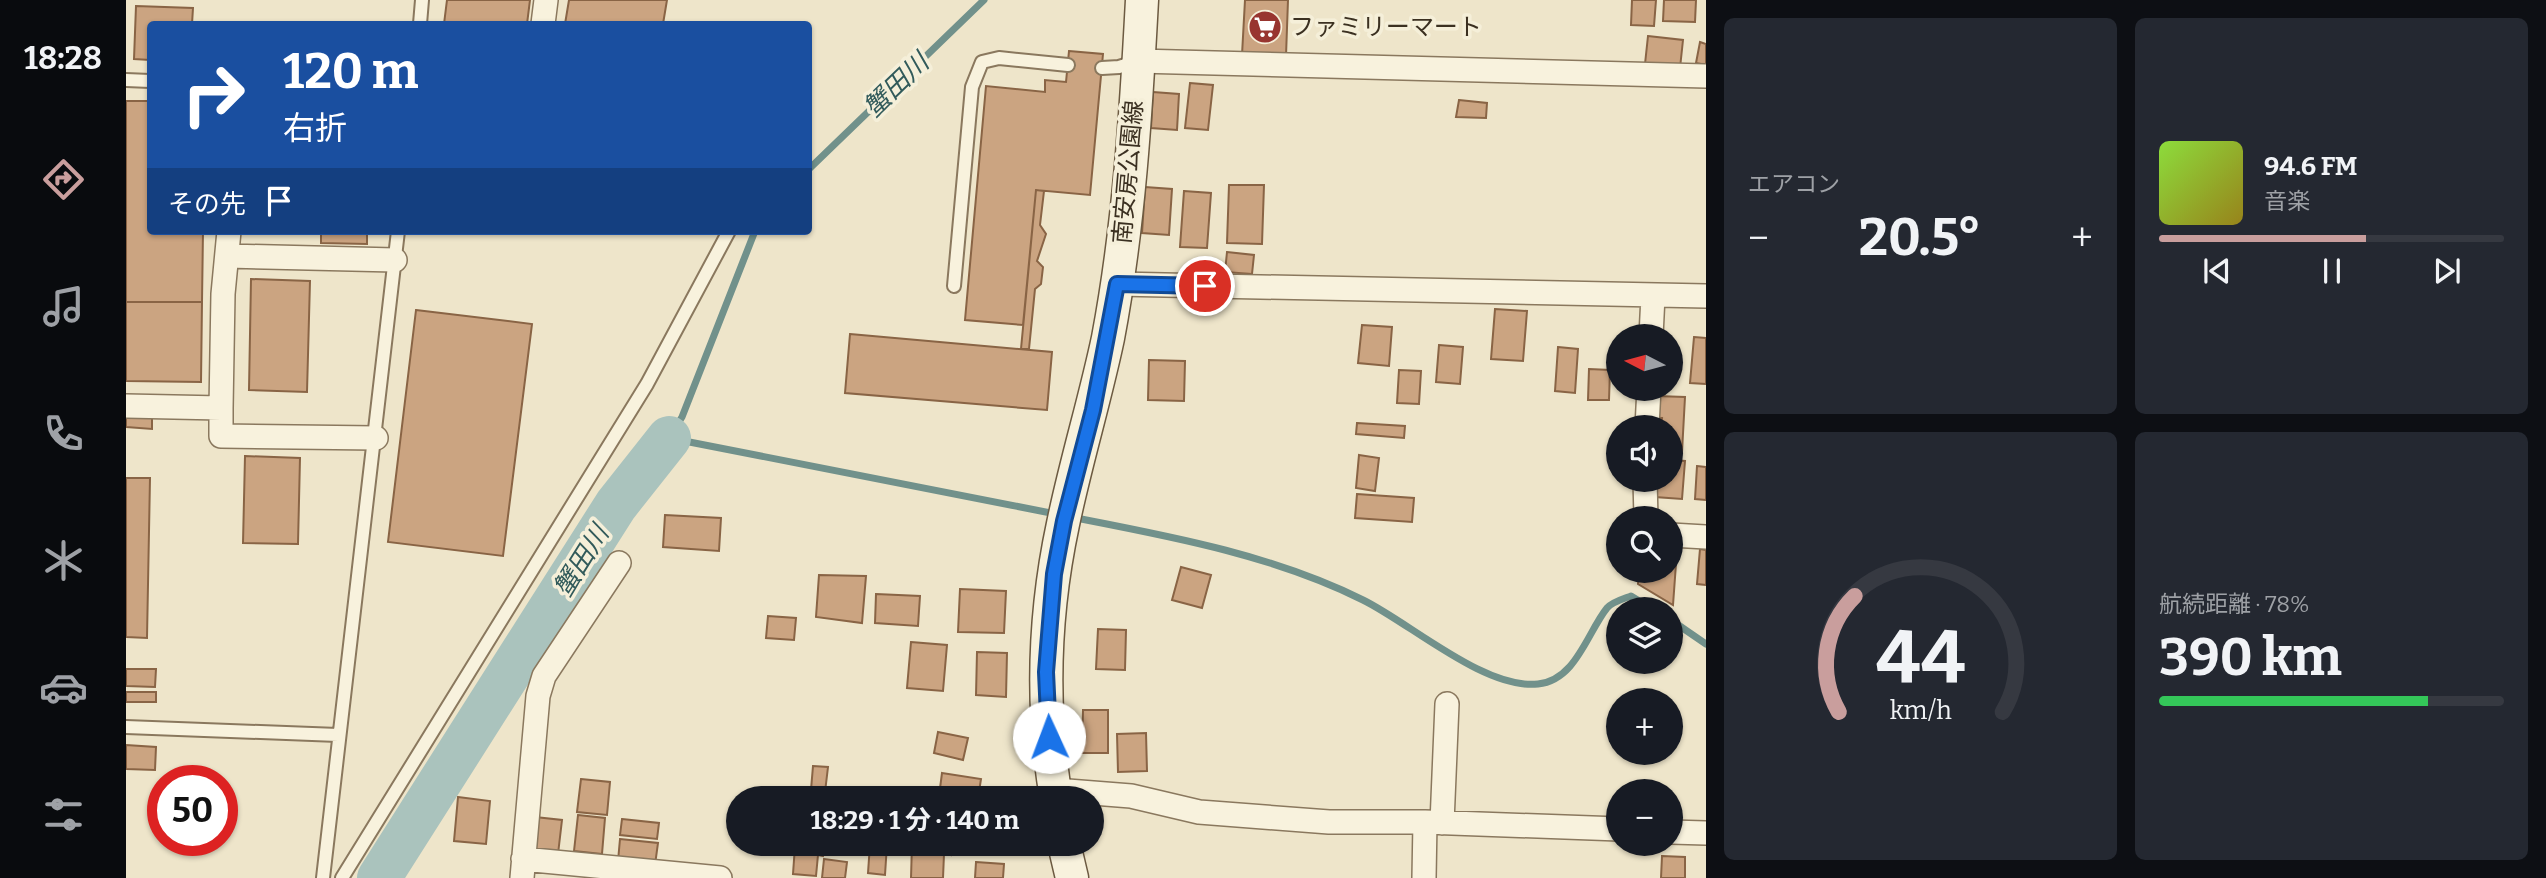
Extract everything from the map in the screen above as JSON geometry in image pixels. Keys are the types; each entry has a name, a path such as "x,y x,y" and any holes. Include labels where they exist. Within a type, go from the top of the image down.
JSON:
{"main road":[{"name":"南安房公園線","path":"1054,786 1046,672 1050,606 1060,540 1093,410 1117,284 1142,0"},
{"path":"1067,856 1072,878"}],"street":[{"path":"543,21 546,0"},
{"path":"1138,61 1706,76"},
{"path":"229,235 223,294 221,436 376,438"},
{"path":"228,256 395,260"},
{"path":"1117,284 1706,296"},
{"path":"1652,324 1653,296"},
{"path":"126,406 221,408"},
{"path":"1683,536 1706,537"},
{"path":"620,562 544,676 538,696 522,868 720,878"},
{"path":"1424,878 1434,822 1447,704"},
{"path":"1104,795 1131,796 1199,812 1329,822 1434,822 1606,829"},
{"path":"1683,831 1706,832"}],"lane":[{"path":"420,21 422,0"},
{"path":"954,286 972,87 982,62 999,58 1068,65"},
{"path":"1102,68 1119,67 1138,61"},
{"path":"126,80 147,81"},
{"path":"323,878 398,235"},
{"path":"342,878 647,384 727,235"},
{"path":"126,727 338,735"}],"building":[{"path":"447,0 530,0 527,21 444,21"},
{"path":"569,0 667,0 664,21 566,21"},
{"name":"ファミリーマート","path":"1245,0 1288,0 1286,56 1242,55"},
{"path":"1632,0 1656,0 1654,26 1631,25"},
{"path":"1664,0 1696,0 1695,22 1663,21"},
{"path":"136,6 193,8 192,21 147,21 147,60 134,59"},
{"path":"1648,36 1683,40 1680,68 1645,64"},
{"path":"1700,42 1706,44 1706,65 1696,63"},
{"path":"1069,51 1103,54 1090,195 1036,190 1023,325 965,320 986,86 1045,92 1045,80 1066,82"},
{"path":"1190,83 1213,85 1208,130 1185,128"},
{"path":"1153,92 1179,94 1177,130 1151,128"},
{"path":"1459,100 1487,103 1486,118 1456,117"},
{"path":"126,101 147,101 147,235 203,235 202,302 126,302"},
{"path":"1229,185 1264,185 1262,244 1227,243"},
{"path":"1145,187 1172,189 1169,235 1142,233"},
{"path":"1036,190 1044,191 1040,225 1046,234 1037,261 1043,267 1041,284 1035,289 1029,349 1021,349"},
{"path":"1184,191 1211,193 1207,248 1180,247"},
{"path":"321,235 367,235 367,244 321,243"},
{"path":"1227,252 1254,255 1252,274 1225,272"},
{"path":"251,279 310,281 307,392 249,390"},
{"path":"126,302 202,302 201,382 126,381"},
{"path":"1495,309 1527,311 1523,361 1491,359"},
{"path":"416,310 532,324 503,556 388,542"},
{"path":"1362,325 1392,327 1389,366 1358,363"},
{"path":"850,334 1052,352 1047,410 845,393"},
{"path":"1694,337 1706,338 1706,384 1690,383"},
{"path":"1439,345 1463,347 1460,384 1436,382"},
{"path":"1558,347 1578,349 1575,393 1555,391"},
{"path":"1149,360 1185,361 1184,401 1148,400"},
{"path":"1589,369 1606,370 1606,400 1588,400"},
{"path":"1399,370 1421,371 1419,404 1397,403"},
{"path":"1685,397 1683,434 1683,415 1655,415 1656,401 1684,401"},
{"path":"126,414 152,416 152,429 126,427"},
{"path":"1357,423 1405,426 1404,438 1356,434"},
{"path":"1359,455 1379,458 1375,491 1356,488"},
{"path":"245,456 300,458 298,544 243,543"},
{"path":"1697,466 1706,467 1706,500 1695,499"},
{"path":"126,478 150,478 147,638 126,637"},
{"path":"1655,492 1683,492 1682,499 1655,497"},
{"path":"1357,494 1414,498 1412,522 1355,518"},
{"path":"665,515 721,518 719,551 663,547"},
{"path":"1700,549 1706,550 1706,585 1697,584"},
{"path":"1181,567 1211,575 1202,608 1172,600"},
{"path":"819,575 866,576 862,623 816,617"},
{"path":"1675,583 1674,597 1660,597 1638,584"},
{"path":"960,589 1006,591 1004,633 958,632"},
{"path":"876,594 920,596 918,626 875,623"},
{"path":"768,616 796,618 794,640 766,638"},
{"path":"1098,629 1126,630 1125,670 1096,669"},
{"path":"911,642 947,645 943,691 907,688"},
{"path":"977,652 1007,653 1006,697 976,695"},
{"path":"126,669 156,669 155,687 126,686"},
{"path":"126,692 156,692 156,702 126,702"},
{"path":"1083,710 1108,710 1108,753 1082,753"},
{"path":"938,732 968,738 963,760 934,753"},
{"path":"1146,733 1147,771 1118,772 1117,734"},
{"path":"126,745 156,747 155,765 147,765 147,770 126,769"},
{"path":"813,766 828,767 826,786 811,786"},
{"path":"942,773 981,779 980,786 940,786"},
{"path":"581,779 610,782 607,815 577,812"},
{"path":"458,797 490,801 486,844 454,841"},
{"path":"578,815 605,818 602,854 574,851"},
{"path":"535,817 562,820 558,854 531,851"},
{"path":"622,819 659,823 657,839 620,835"},
{"path":"620,839 658,843 655,865 618,861"},
{"path":"794,856 818,856 816,876 793,874"},
{"path":"869,856 886,856 885,875 868,873"},
{"path":"912,856 944,856 943,878 911,878"},
{"path":"1662,856 1685,857 1685,878 1661,878"},
{"path":"824,859 847,862 845,878 822,878"},
{"path":"976,862 1004,864 1003,878 975,878"}],"waterway":[{"name":"蟹田川","path":"812,166 984,0"},
{"path":"753,235 682,417 669,438 1056,514"},
{"name":"蟹田川","path":"379,878 616,505 669,438"},
{"path":"1071,517 1220,549 1329,584 1382,610 1472,666 1495,677 1517,683 1538,684 1551,681 1562,674 1579,654 1606,609"},
{"path":"1628,597 1633,597"},
{"path":"1683,628 1706,644"}],"place":[{"name":"ファミリーマート","path":"1265,27"}],"route":[{"path":"1049,737 1046,672 1054,574 1064,521 1093,410 1117,284 1205,286"}]}
